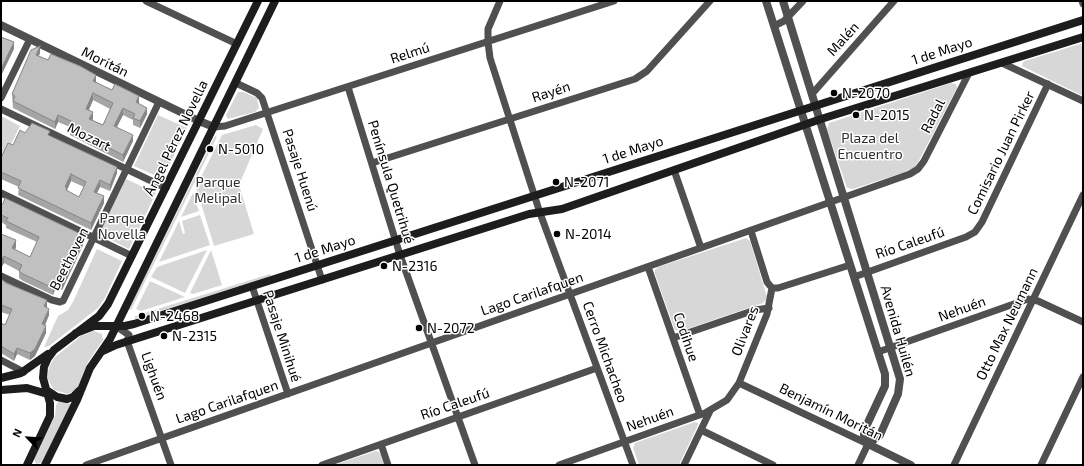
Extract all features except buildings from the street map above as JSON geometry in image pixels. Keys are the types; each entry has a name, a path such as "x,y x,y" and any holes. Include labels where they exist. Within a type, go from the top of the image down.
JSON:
{"main road":[{"name":"Ángel Pérez Novella","path":"27,465 50,416 49,392 44,367 48,358 54,350 76,334 104,310 258,1"},
{"name":"Ángel Pérez Novella","path":"45,465 84,384 90,368 116,326 276,1"},
{"name":"1 de Mayo","path":"76,334 94,326 130,325 1083,20"},
{"name":"1 de Mayo","path":"100,352 127,341 529,214 562,209 805,125 1083,37"},
{"path":"1,378 24,372 54,350"},
{"path":"1,390 27,388 49,392 63,399 73,397 84,384"}],"street":[{"path":"146,1 237,44"},
{"name":"Cerro Michacheo","path":"500,1 488,29 490,58 534,196 633,465"},
{"name":"Relmú","path":"214,127 225,126 614,1"},
{"name":"Rayén","path":"372,163 639,77 647,71 710,1"},
{"name":"Avenida Huilén","path":"766,1 878,352 885,383 864,430 864,436 868,444 880,435 900,390 900,379 783,1"},
{"path":"774,26 788,17 803,1"},
{"name":"Malén","path":"812,94 894,1"},
{"name":"Moritán","path":"1,25 199,122"},
{"path":"1,98 30,39"},
{"path":"1002,63 1083,101"},
{"name":"Radal","path":"918,169 924,161 969,73"},
{"name":"Pasaje Huenú","path":"236,83 260,95 267,112 322,280"},
{"name":"Comisario Juan Pirker","path":"975,232 982,222 1048,84"},
{"name":"Península Quetrihué","path":"348,87 397,240 400,255 475,465"},
{"name":"Beethoven","path":"1,276 52,300 60,302 66,297 159,102"},
{"name":"Mozart","path":"1,109 166,188"},
{"path":"199,122 214,127"},
{"name":"Lago Carilafquen","path":"86,465 830,203 844,196 910,174 918,169"},
{"path":"674,170 701,248"},
{"path":"1,193 132,256"},
{"name":"Otto Max Neumann","path":"954,465 1083,195"},
{"path":"751,231 768,284 772,288 778,288 850,265"},
{"name":"Río Caleufú","path":"854,277 966,238 975,232"},
{"name":"Codihue","path":"648,267 700,415"},
{"name":"Pasaje Minihué","path":"252,286 288,394"},
{"name":"Olivares","path":"739,383 769,308 772,288"},
{"path":"1033,299 1083,322"},
{"name":"Nehuén","path":"878,352 1025,300 1033,299"},
{"path":"673,338 755,310 769,308"},
{"name":"Lighuén","path":"116,326 128,333 127,341 171,465"},
{"path":"1,360 24,372"},
{"name":"Río Caleufú","path":"322,465 597,368"},
{"path":"1041,465 1083,377"},
{"name":"Nehuén","path":"559,465 710,411 730,397 739,383"},
{"name":"Benjamín Moritán","path":"739,383 911,465"},
{"path":"684,465 710,411"},
{"path":"701,430 773,465"},
{"path":"381,444 388,465"},
{"path":"858,465 868,444"}],"green space":[{"path":"1083,43 1083,96 1022,66 1023,62 1025,61"},
{"name":"Plaza del Encuentro","path":"951,83 956,84 957,88 916,166 911,170 853,189 847,188 827,129 829,123"},
{"path":"238,92 243,92 257,98 259,108 255,112 228,119 226,115"},
{"name":"Parque Novella","path":"158,115 187,128 163,179 134,166"},
{"path":"1,116 20,126 1,164"},
{"name":"Parque Melipal","path":"256,125 263,129 239,185 254,234 214,246 196,187 222,135"},
{"path":"215,136 217,137 131,310 129,309"},
{"name":"Parque Novella","path":"126,179 156,193 129,249 99,234"},
{"name":"Parque Melipal","path":"193,193 199,211 181,217"},
{"name":"Parque Melipal","path":"200,215 210,245 159,262 179,221 183,234 185,233 182,221"},
{"path":"746,238 750,241 767,297 766,300 763,303 681,331 675,330 655,274 655,270 658,267"},
{"name":"Parque Novella","path":"97,249 122,261 105,298 98,308 49,346 44,347 58,316 68,310 73,302"},
{"path":"207,250 185,293 151,277 157,267"},
{"path":"211,250 222,285 193,294 190,293"},
{"path":"270,274 271,276 135,319 135,316"},
{"path":"150,281 185,297 141,311 136,309"},
{"path":"94,331 102,334 103,340 88,362 77,389 68,394 54,390 47,378 49,367 54,358 81,336"},
{"path":"58,402 69,402 71,405 42,463 36,464 34,459 55,416 56,405"},
{"path":"695,422 698,423 698,425 679,465 639,465 633,448 635,443"},
{"path":"376,451 380,453 384,465 334,465"}],"place":[{"name":"N-2070","path":"834,93"},
{"name":"N-2015","path":"856,115"},
{"name":"N-5010","path":"210,149"},
{"name":"N-2071","path":"556,182"},
{"name":"N-2014","path":"557,234"},
{"name":"N-2316","path":"384,266"},
{"name":"N-2468","path":"142,316"},
{"name":"N-2072","path":"419,328"},
{"name":"N-2315","path":"164,336"}]}
